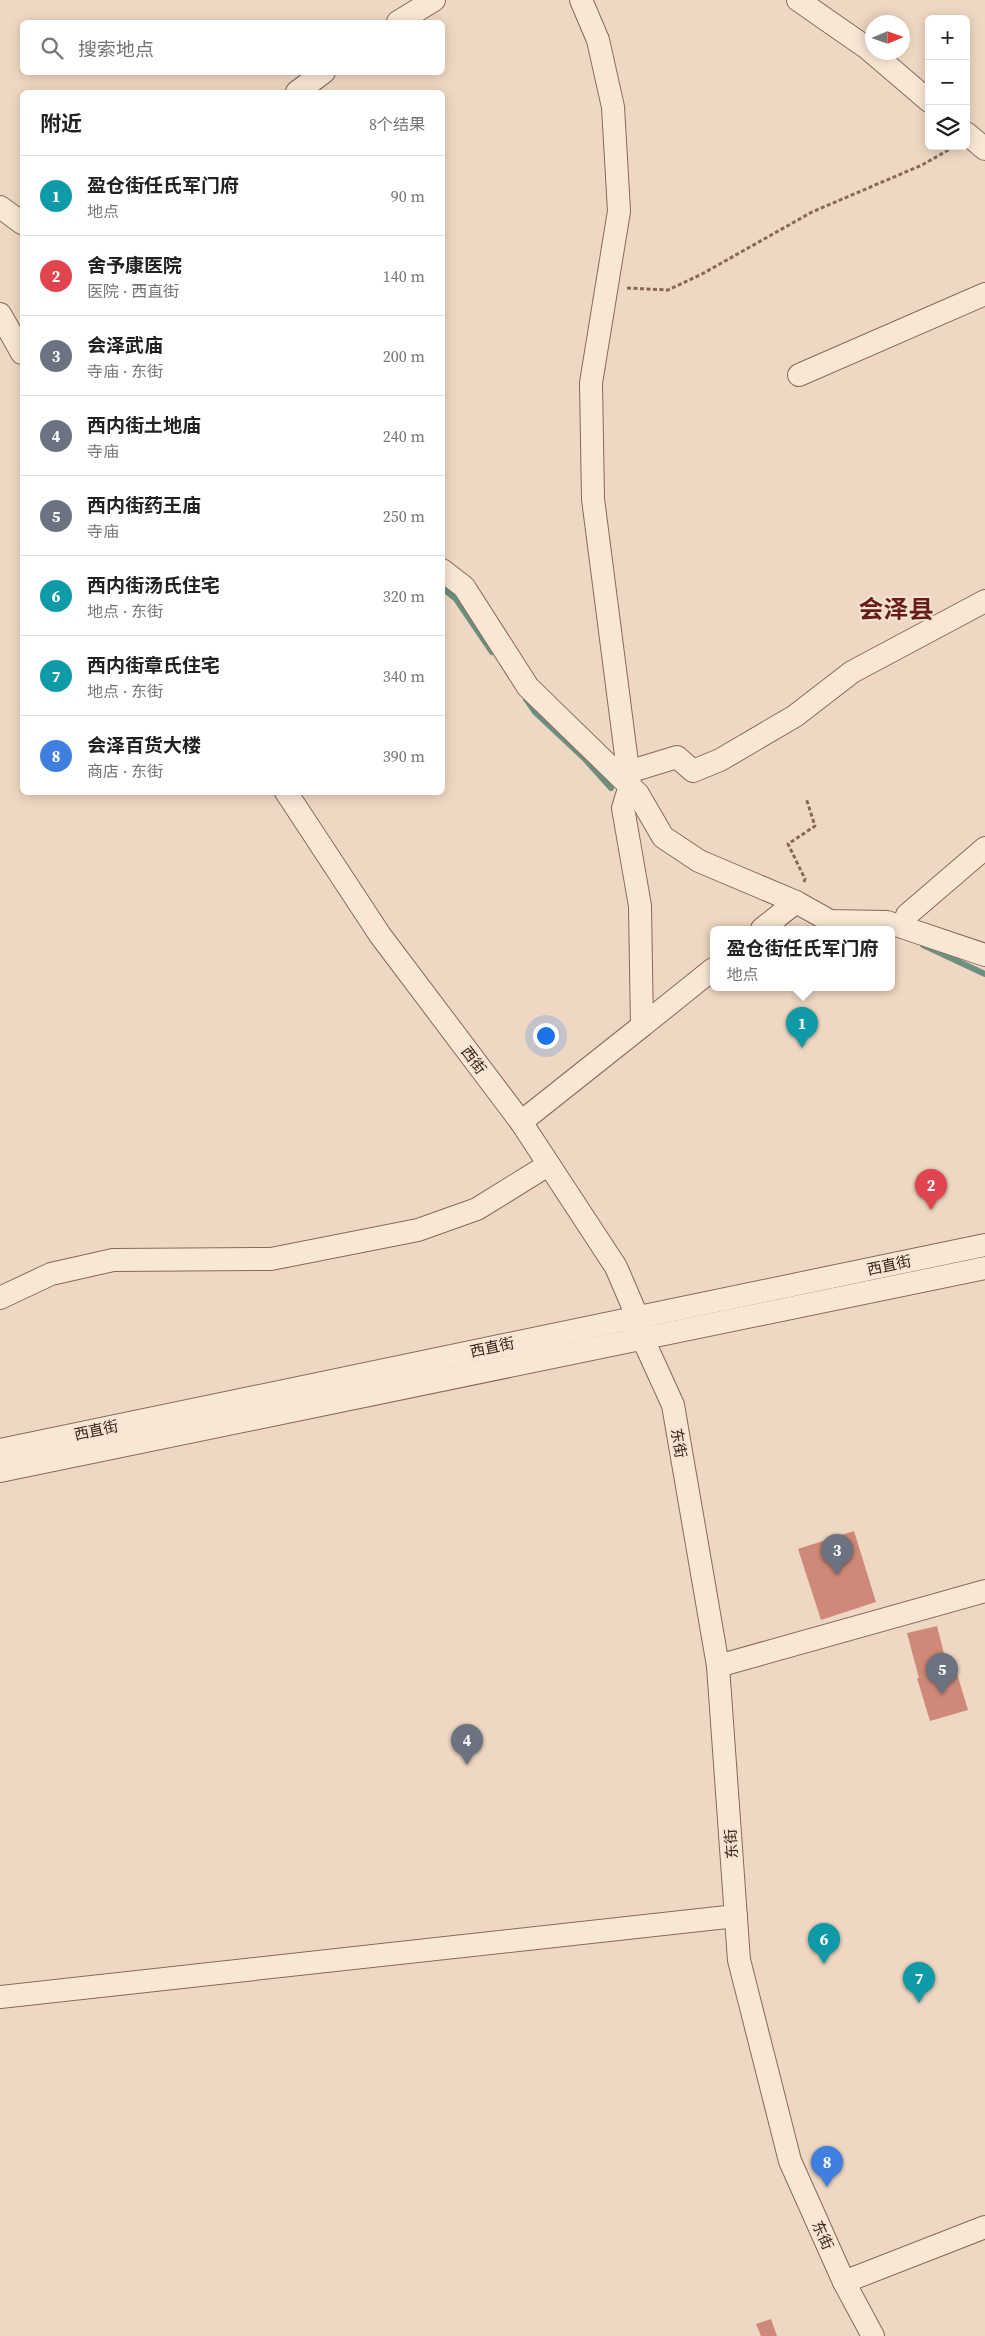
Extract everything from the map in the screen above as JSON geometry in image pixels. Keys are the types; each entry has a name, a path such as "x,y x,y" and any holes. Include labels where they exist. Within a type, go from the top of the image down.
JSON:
{"street":[{"path":"401,20 434,0"},
{"path":"581,0 598,40 613,107 619,212 591,383 593,499 629,779 623,808 640,906 642,1026"},
{"path":"798,0 867,48 925,98"},
{"path":"300,90 320,75"},
{"path":"970,136 985,149"},
{"path":"799,375 985,294"},
{"path":"0,314 20,349"},
{"path":"445,572 464,587 528,687 629,779 663,837 699,861 796,902 830,921 887,922 985,955"},
{"path":"629,779 676,757 694,771 720,760 794,716 852,672 985,601"},
{"name":"西街","path":"288,795 380,935 521,1122 616,1267 640,1327"},
{"path":"904,927 907,915 985,848"},
{"path":"766,926 796,902"},
{"path":"521,1122 710,971"},
{"path":"0,1298 51,1274 113,1260 271,1259 418,1230 476,1209 548,1165"},
{"name":"西直街","path":"0,1471 640,1327 985,1245"},
{"name":"西直街","path":"0,1450 640,1327 985,1268"},
{"name":"东街","path":"640,1327 673,1405 718,1666 739,1960 790,2161 844,2282 873,2336"},
{"path":"718,1666 985,1591"},
{"path":"0,1997 736,1916"},
{"path":"844,2282 985,2227"}],"path":[{"path":"607,286 668,290 702,274 812,212 922,165 948,150"},
{"path":"796,902 805,879 788,844 815,826 806,798"}],"building":[{"path":"854,1531 876,1602 821,1620 798,1549"},
{"path":"937,1626 948,1669 955,1667 968,1710 930,1721 917,1678 919,1678 907,1633"},
{"path":"771,2319 777,2336 761,2336 756,2324"}],"waterway":[{"path":"445,590 456,599 492,652"},
{"path":"526,699 535,712 584,758 611,788"},
{"path":"923,945 985,974"}],"place":[{"name":"盈仓街任氏军门府","path":"802,1048"},
{"name":"舍予康医院","path":"931,1210"},
{"name":"会泽武庙","path":"837,1575"},
{"name":"西内街药王庙","path":"942,1694"},
{"name":"西内街土地庙","path":"467,1765"},
{"name":"西内街汤氏住宅","path":"824,1964"},
{"name":"西内街章氏住宅","path":"919,2003"},
{"name":"会泽百货大楼","path":"827,2187"}],"district":[{"name":"会泽县","path":"896,609"}]}
